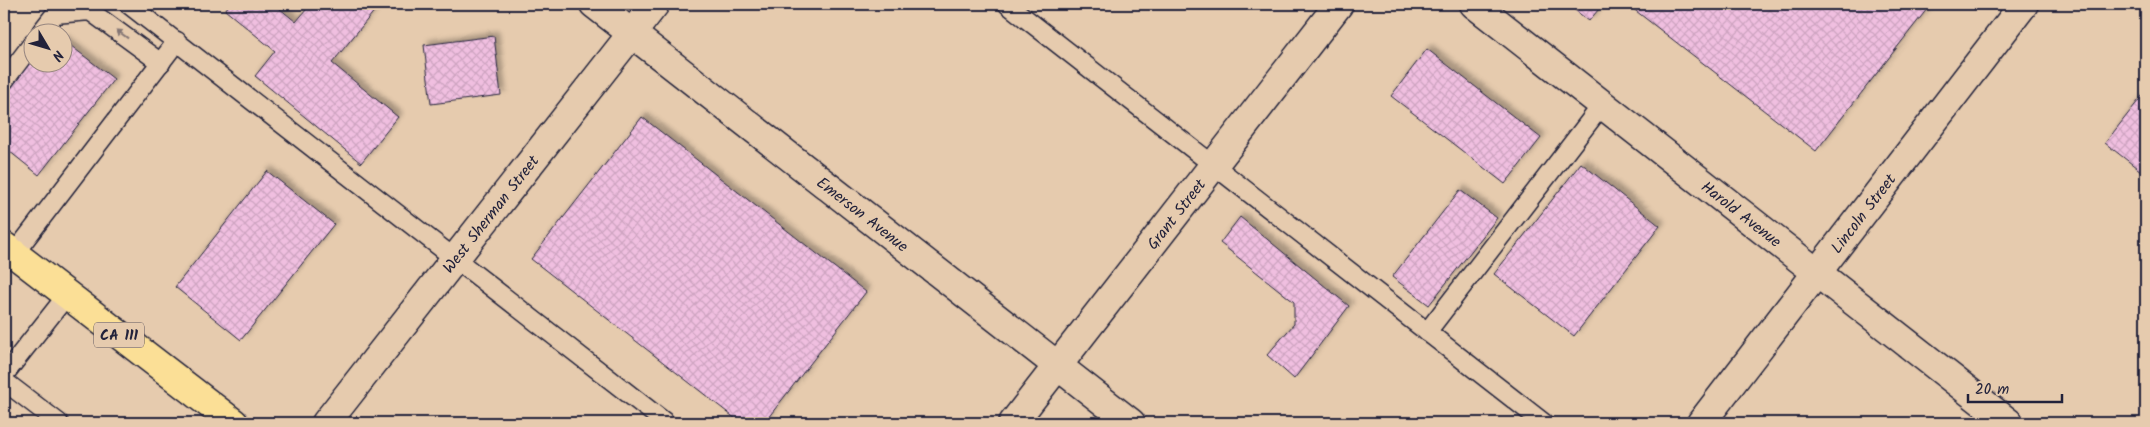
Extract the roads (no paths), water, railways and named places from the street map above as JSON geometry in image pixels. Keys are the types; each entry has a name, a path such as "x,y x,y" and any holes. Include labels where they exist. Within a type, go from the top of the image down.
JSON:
{"highway":[{"name":"CA 111","path":"9,250 234,423"}],"street":[{"name":"Emerson Avenue","path":"594,4 1131,423"},
{"name":"West Sherman Street","path":"326,423 655,4"},
{"name":"Grant Street","path":"1013,423 1340,4"},
{"name":"Harold Avenue","path":"1474,4 2009,423"},
{"name":"Lincoln Street","path":"1701,423 2024,4"}],"lane":[{"path":"128,4 666,423"},
{"path":"1007,4 1544,423"},
{"path":"49,22 55,14 90,11 161,62"},
{"path":"9,250 177,42"},
{"path":"4,81 22,57"},
{"path":"1426,332 1602,105"},
{"path":"4,375 67,295"},
{"path":"4,381 59,423"}]}
